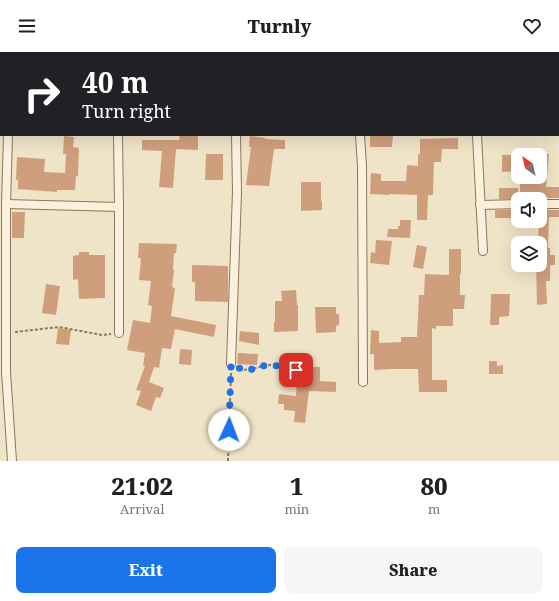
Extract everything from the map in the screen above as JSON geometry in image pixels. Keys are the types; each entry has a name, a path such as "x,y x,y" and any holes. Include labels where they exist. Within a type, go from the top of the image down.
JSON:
{"street":[{"path":"8,136 6,204 6,372 12,461"},
{"path":"118,136 119,333"},
{"path":"231,364 237,192 236,136"},
{"path":"360,136 362,166 363,382"},
{"path":"477,136 482,251"},
{"path":"6,204 119,207"},
{"path":"480,205 511,204"},
{"path":"547,204 559,204"}],"path":[{"path":"6,333 59,327 102,335 119,333"},
{"path":"228,461 231,364 243,370 255,369 266,365 296,370"}],"building":[{"path":"64,136 74,137 73,147 79,148 78,176 76,176 75,190 57,190 57,192 18,189 18,180 16,180 17,157 45,159 44,172 65,173 66,154 63,154"},
{"path":"180,136 198,136 198,150 176,149 173,188 159,187 162,151 142,150 142,140 179,140"},
{"path":"250,136 265,139 285,140 285,149 274,149 269,186 246,185 251,147 249,147"},
{"path":"370,136 393,136 392,147 370,147"},
{"path":"458,138 458,149 442,149 441,162 434,162 433,195 428,195 427,220 417,220 417,195 370,194 371,173 381,174 381,181 406,181 407,165 418,166 420,139"},
{"path":"206,154 223,154 223,180 205,180"},
{"path":"547,154 549,154 547,176"},
{"path":"502,155 511,155 511,171 502,172"},
{"path":"301,182 321,182 322,210 301,211"},
{"path":"520,184 546,184 546,187 559,187 559,198 547,198 547,192 520,192"},
{"path":"499,188 518,188 518,192 511,192 511,199 499,199"},
{"path":"495,210 511,210 511,218 495,218"},
{"path":"547,210 559,210 559,217 549,217 548,248 550,248 550,255 555,255 555,265 550,265 550,281 546,281 547,304 537,305 536,272 547,272 547,236 538,236 539,228 547,228"},
{"path":"12,212 25,212 24,238 12,238"},
{"path":"400,220 411,220 410,238 387,237 388,229 398,229 398,226 400,226"},
{"path":"376,240 392,241 389,265 370,263 371,252 375,253"},
{"path":"139,243 177,244 176,253 174,253 172,287 175,288 171,316 216,325 214,337 175,329 171,349 162,348 159,368 154,367 149,382 164,388 160,398 156,397 151,411 136,405 141,391 136,390 145,366 143,366 145,353 127,350 133,320 150,323 152,306 148,305 151,281 139,280 141,258 138,258"},
{"path":"417,245 427,247 423,269 413,267"},
{"path":"449,249 461,249 460,295 465,295 464,309 453,309 453,326 436,326 436,329 432,328 432,380 447,380 447,392 419,392 418,369 374,370 374,354 370,354 371,330 379,331 379,343 401,342 401,337 417,337 419,295 424,295 425,274 449,275"},
{"path":"79,252 89,252 89,255 105,255 105,298 79,299 78,279 73,280 73,256 79,255"},
{"path":"192,265 228,266 228,302 195,301 195,282 192,282"},
{"path":"46,284 60,286 56,315 42,313"},
{"path":"296,290 298,305 298,331 274,332 275,301 282,301 281,291"},
{"path":"491,294 510,294 509,316 499,317 499,325 490,325"},
{"path":"315,307 336,307 336,314 339,314 339,325 336,326 336,332 316,333"},
{"path":"58,328 71,330 69,345 56,344"},
{"path":"240,331 259,333 259,345 239,341"},
{"path":"180,349 192,350 191,365 179,364"},
{"path":"238,353 258,354 257,365 237,364"},
{"path":"489,361 497,361 497,366 503,365 503,374 489,374"},
{"path":"301,367 320,367 320,381 336,382 336,392 309,391 305,423 294,422 295,411 284,410 284,404 278,404 279,394 296,396 297,380 300,380"}],"route":[{"path":"229,430 231,364 243,370 255,369 266,365 296,370"}]}
